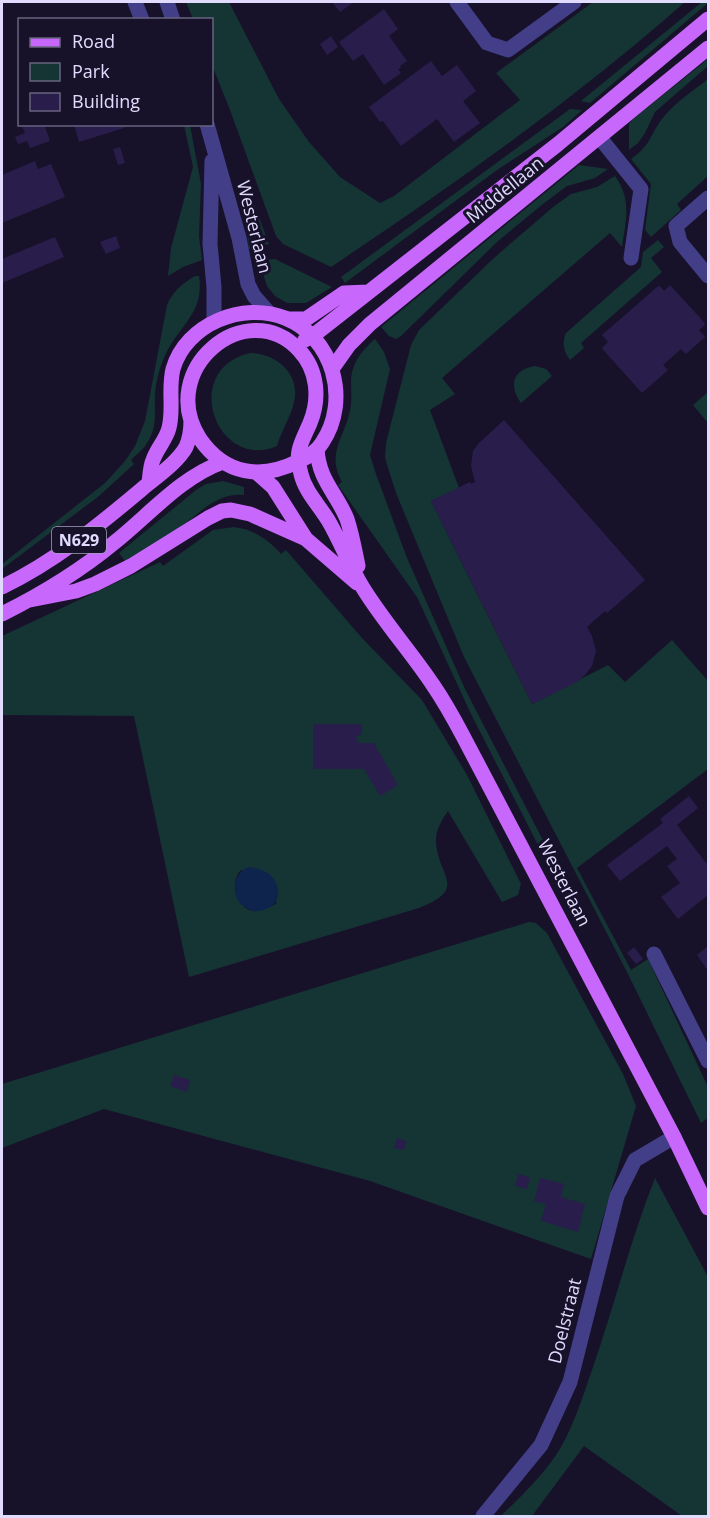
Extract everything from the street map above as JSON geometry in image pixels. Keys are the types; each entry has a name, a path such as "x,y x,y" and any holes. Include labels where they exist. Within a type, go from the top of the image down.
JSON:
{"main road":[{"name":"Middellaan","path":"312,336 558,144 708,19"},
{"name":"Middellaan","path":"332,369 349,345 370,324 708,48"},
{"name":"Middellaan","path":"289,320 306,319 345,293 368,292"},
{"path":"149,483 152,460 165,440 170,423 170,390 177,360 188,343 214,322 246,312 269,313 300,325 322,348 335,381 336,406 329,429 317,449 298,462 281,469 257,473 244,471 223,462 201,440 191,420 189,385 199,363 210,348 230,336 251,332 274,335 290,342 298,349 313,373 316,392 314,412 300,445 298,462"},
{"path":"210,348 214,322"},
{"path":"290,342 312,336"},
{"name":"N629","path":"2,587 29,574 73,545 149,483 186,447 191,420"},
{"name":"Westerlaan","path":"317,449 325,482 347,520 363,589"},
{"name":"N629","path":"2,614 73,575 188,481 223,462"},
{"name":"Westerlaan","path":"298,462 307,490 327,519 363,589 444,703 525,851 674,1137 708,1208"},
{"name":"Westerlaan","path":"257,473 273,488 306,539 363,589"},
{"path":"30,600 76,591 95,584 131,566 208,518 222,512 239,511 250,514 306,539"}],"street":[{"path":"167,2 172,18"},
{"path":"457,2 487,43 508,50 574,2"},
{"name":"Westerlaan","path":"208,126 239,238 248,284 254,296 269,313"},
{"path":"600,138 641,189 631,258"},
{"name":"Westerlaan","path":"213,145 210,244 214,322"},
{"path":"708,198 676,226 680,242 708,276"},
{"path":"654,954 708,1061"},
{"name":"Doelstraat","path":"483,1516 541,1445 570,1382 617,1196 635,1160 674,1137"}],"green space":[{"path":"186,2 229,2 279,99 309,142 340,177 380,203 394,196 520,100 496,73 593,2 685,2 557,107 422,205 331,267 283,244 276,236 213,68 213,18 193,18"},
{"path":"702,2 708,3 590,103 581,101"},
{"path":"708,59 708,66 655,112 645,133 629,150 629,124 632,120"},
{"path":"708,79 708,176 677,204 681,210 651,237 645,230 651,184 631,159 647,144 667,113"},
{"path":"570,109 582,110 563,127 497,170 345,283 341,277"},
{"path":"184,126 190,126 201,184 199,236 202,260 168,276 171,248 193,167"},
{"path":"579,165 608,169 595,178 567,186 543,204 498,241 401,336 396,339 389,336 381,327"},
{"path":"615,176 626,202 622,247 610,233 442,378 455,394 430,410 459,488 431,501 532,704 608,665 625,682 672,640 708,681 708,769 577,868 631,970 648,959 708,1087 708,1118 701,1123 629,976 464,657 396,493 385,458 386,443 411,345 419,330 495,257 553,207 571,194 597,187"},
{"path":"247,185 269,244 249,249 240,187"},
{"path":"658,240 664,247 651,258 662,272 581,343 584,348 570,360 564,347 566,333 641,267 643,252"},
{"path":"275,259 332,287 306,303 287,303 275,296 267,286 259,261"},
{"path":"195,276 199,276 198,301 189,320 169,347 162,362 155,389 153,431 142,450 131,460 134,464 99,496 2,569 2,564 105,483 135,446 145,421 167,305 178,288"},
{"path":"375,339 384,352 390,369 370,455 376,474 407,558 465,689 565,883 559,886 471,714 417,597 338,485 342,482 336,454 350,411 351,376 361,353"},
{"path":"250,353 269,357 284,367 294,383 295,392 293,408 277,446 256,450 237,445 223,432 214,416 212,397 216,378 228,363"},
{"path":"535,366 546,369 552,376 521,403 515,390 515,379 522,371"},
{"path":"708,392 708,423 693,405"},
{"path":"223,481 244,487 244,495 224,497 215,501 174,532 125,561 119,553 196,490 206,484"},
{"path":"241,528 260,536 281,554 286,550 362,638 422,700 467,775 521,884 518,895 502,902 448,811 439,826 436,838 447,888 434,901 419,908 189,977 134,716 2,715 2,636 160,562 163,566 213,530","holes":["241,870 277,888 276,904 252,911 246,909 238,899 235,881"]},
{"path":"529,922 536,923 547,933 623,1074 636,1106 591,1259 370,1181 104,1109 2,1148 2,1084"},
{"path":"655,1178 708,1277 708,1516 682,1516 584,1446 532,1516 501,1516 548,1466 570,1429 592,1370"}],"water":[{"path":"248,867 262,870 275,881 278,895 276,902 270,907 252,911 239,902 235,892 235,882 243,870"}],"building":[{"path":"332,2 354,2 340,12"},
{"path":"384,9 398,29 389,36 407,61 398,69 401,73 384,85 363,54 353,61 339,42"},
{"path":"331,36 338,47 327,55 320,44"},
{"path":"431,61 442,76 457,65 476,91 463,101 480,123 454,142 437,119 401,146 383,121 380,122 369,107"},
{"path":"22,126 45,126 50,141 30,148 27,141 18,144 15,137 25,133"},
{"path":"75,126 124,126 124,128 79,142"},
{"path":"120,147 125,163 118,165 113,149"},
{"path":"35,161 38,169 51,164 65,197 2,223 2,175"},
{"path":"116,236 120,248 106,254 100,242"},
{"path":"55,237 64,257 2,283 2,259"},
{"path":"670,285 703,321 705,325 699,330 705,337 686,354 681,349 663,365 668,370 642,393 602,348 608,342 602,335 657,287 660,286 664,291"},
{"path":"504,420 645,580 587,627 596,651 592,666 585,675 577,682 532,704 431,501 470,482 471,484 475,482 471,466 473,451"},
{"path":"313,724 362,724 362,734 356,737 359,743 374,743 398,785 380,796 364,769 313,769"},
{"path":"689,796 698,808 677,825 706,863 708,861 708,895 678,919 661,897 680,883 667,866 677,859 667,846 620,881 607,865 663,823 660,819"},
{"path":"708,946 708,971 697,955"},
{"path":"634,947 643,959 636,964 627,953"},
{"path":"174,1075 190,1080 187,1092 170,1086"},
{"path":"397,1138 407,1141 404,1150 394,1148"},
{"path":"518,1174 530,1177 527,1189 515,1186"},
{"path":"540,1178 564,1184 561,1197 585,1204 578,1232 541,1221 546,1204 534,1201"}]}
